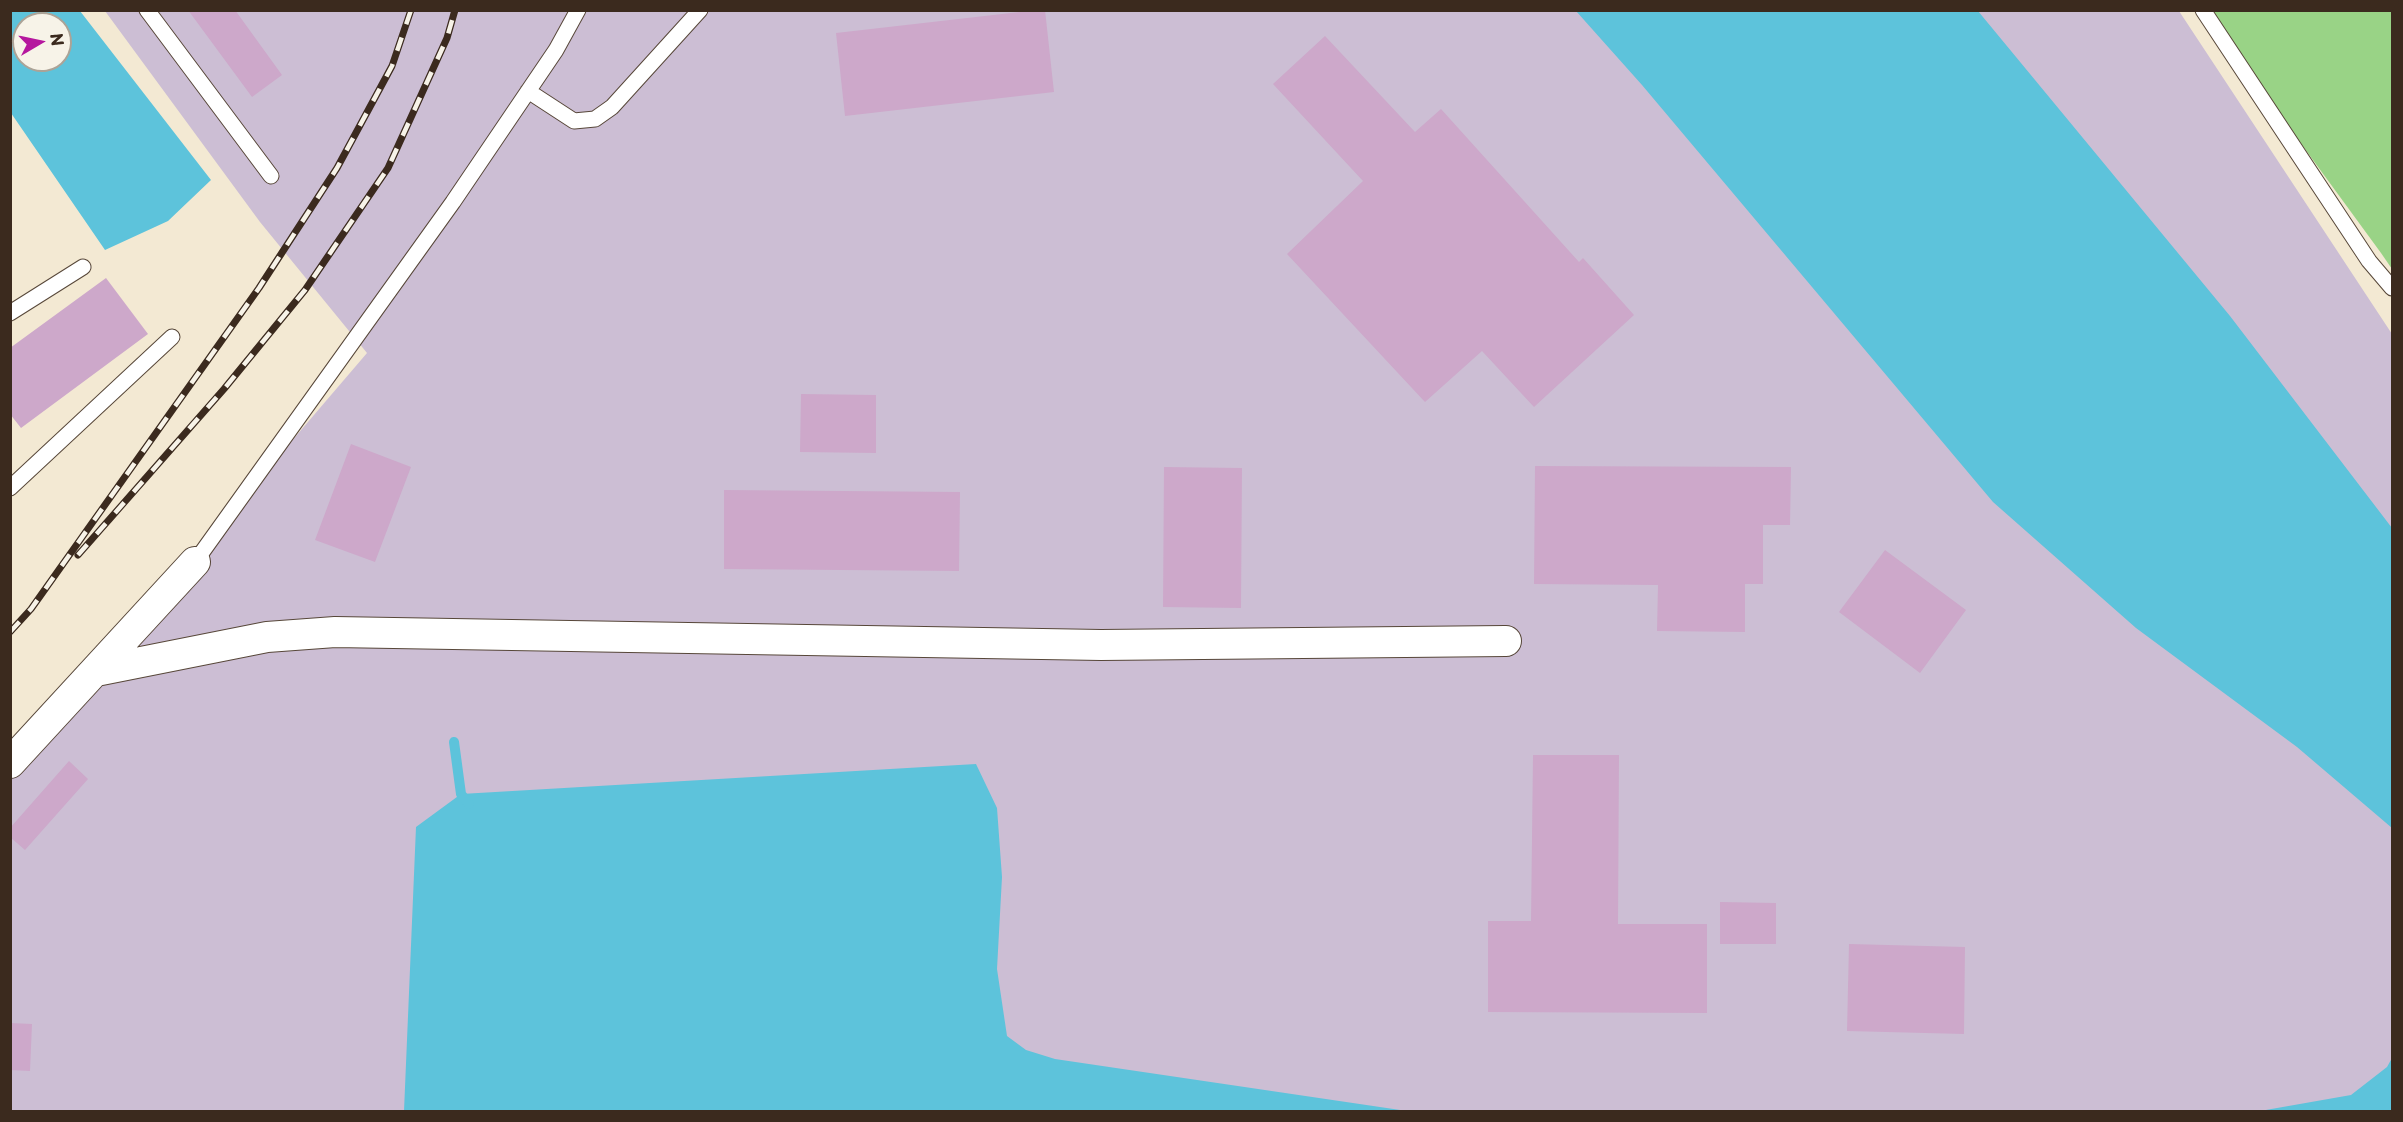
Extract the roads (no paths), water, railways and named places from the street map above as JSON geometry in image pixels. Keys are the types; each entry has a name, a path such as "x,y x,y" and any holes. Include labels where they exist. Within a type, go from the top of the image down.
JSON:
{"street":[{"path":"10,763 195,562"},
{"path":"96,671 267,637 335,632 1068,645 1506,640"}],"lane":[{"path":"147,10 271,176"},
{"path":"195,562 453,202 556,50 578,10"},
{"path":"528,91 574,121 595,119 612,107 700,10"},
{"path":"2204,10 2369,261 2392,288"},
{"path":"10,313 83,267"},
{"path":"10,488 172,337"}],"water":[{"path":"10,11 80,11 211,180 168,221 105,250 11,113"},
{"path":"1576,11 1978,11 2230,316 2392,528 2392,828 2297,747 2136,628 1993,502 1642,85"},
{"path":"976,764 997,808 1002,877 997,969 1007,1036 1026,1050 1055,1059 1407,1111 404,1111 416,827 461,794"},
{"path":"2392,1058 2392,1111 2260,1111 2351,1095 2387,1067"}],"waterway":[{"path":"454,742 461,794 469,804"}],"railway":[{"path":"10,632 31,609 259,288 337,168 392,66 411,10"},
{"path":"78,555 224,389 305,290 388,168 447,38 455,10"}]}
